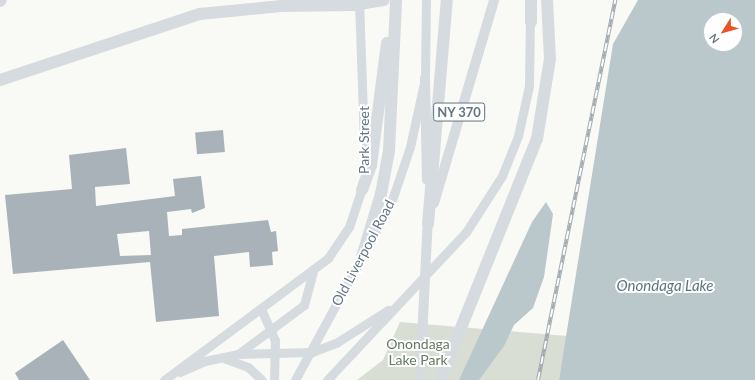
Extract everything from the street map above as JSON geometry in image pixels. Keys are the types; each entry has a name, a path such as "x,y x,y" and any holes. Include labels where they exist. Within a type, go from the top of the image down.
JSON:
{"highway":[{"path":"0,80 147,28 200,14 240,10 353,5 384,0"},
{"path":"362,190 371,165 392,0"},
{"path":"362,257 381,194 389,151 396,0"},
{"path":"428,224 447,0"},
{"path":"531,0 531,22"},
{"path":"440,380 537,139 550,59 547,0"}],"main road":[{"name":"Park Street","path":"164,380 313,271 340,243 362,190 366,160 359,0"},
{"name":"Old Liverpool Road","path":"295,380 312,352 391,203 410,147 425,78 426,0"},
{"name":"NY 370","path":"428,224 494,0"},
{"path":"327,380 457,242 485,205 518,136 529,86 531,22 526,0"},
{"name":"NY 370","path":"420,380 428,224 425,78"},
{"path":"238,354 271,331 304,304 313,271"},
{"path":"164,380 216,359 238,354 276,355 312,352 357,331 402,300"},
{"path":"261,309 271,331 276,355 274,380"},
{"path":"216,359 248,367 262,380"}],"green space":[{"name":"Onondaga Lake Park","path":"400,322 567,336 559,380 357,380 383,360"}],"water":[{"name":"Onondaga Lake","path":"638,0 755,0 755,380 559,380 613,44"},
{"path":"546,202 553,214 544,277 533,308 514,325 504,346 479,380 459,380 532,222"}],"building":[{"path":"223,130 225,152 197,154 195,132"},
{"path":"126,148 130,184 95,187 96,206 175,196 173,179 201,176 205,208 192,213 191,209 167,212 169,236 182,235 182,229 268,220 271,232 276,231 278,251 272,252 273,265 250,267 249,252 214,256 219,316 156,322 150,262 13,274 5,195 72,189 69,155","holes":["149,231 151,255 120,256 117,234"]},
{"path":"63,340 90,380 19,380 15,373"}],"railway":[{"path":"538,380 615,0"}]}
